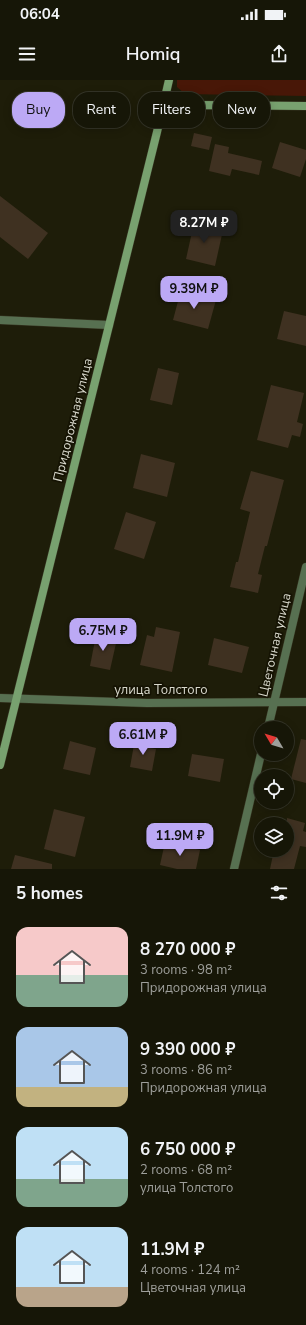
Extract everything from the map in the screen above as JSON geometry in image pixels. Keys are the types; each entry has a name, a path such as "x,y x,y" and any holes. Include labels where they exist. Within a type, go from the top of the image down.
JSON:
{"street":[{"name":"Придорожная улица","path":"167,92 169,80"},
{"path":"205,105 306,106"},
{"name":"Придорожная улица","path":"0,766 159,128"},
{"path":"0,320 109,325"},
{"name":"Цветочная улица","path":"270,721 306,567"},
{"name":"улица Толстого","path":"0,698 147,703 306,702"},
{"path":"234,869 259,761"}],"shaded area":[{"path":"177,80 306,80 306,96 270,95 270,92 213,92 213,94 205,94 205,92 183,92 177,87"}],"building":[{"path":"194,133 212,137 209,150 191,146"},
{"path":"280,142 306,150 306,159 300,177 272,168"},
{"path":"215,144 229,147 228,153 262,161 259,175 232,169 230,176 209,171"},
{"path":"0,196 48,233 28,259 0,237"},
{"path":"194,223 223,230 215,266 186,259"},
{"path":"181,290 216,300 208,329 173,320"},
{"path":"284,311 306,316 306,346 277,339"},
{"path":"158,368 179,373 172,405 150,400"},
{"path":"271,385 304,393 297,422 303,424 300,437 292,435 288,448 257,440"},
{"path":"141,454 175,463 167,497 133,488"},
{"path":"251,471 284,480 267,546 265,546 258,574 262,575 258,593 230,587 236,562 238,562 250,512 240,509"},
{"path":"126,512 156,522 144,559 114,549"},
{"path":"156,627 180,632 172,672 140,665 147,635 154,637"},
{"path":"96,635 117,639 110,670 90,666"},
{"path":"214,638 249,647 242,673 208,665"},
{"path":"135,739 151,742 150,748 156,749 152,771 130,767"},
{"path":"301,739 306,740 306,783 294,780 294,769"},
{"path":"70,741 96,748 90,775 63,769"},
{"path":"192,754 224,759 220,782 188,776"},
{"path":"54,809 85,817 75,857 44,849"},
{"path":"294,820 305,823 303,831 306,832 306,847 300,846 294,869 270,869 273,857 294,857"},
{"path":"165,842 200,850 196,869 177,869 160,865"},
{"path":"15,855 52,864 52,869 11,869"}]}
